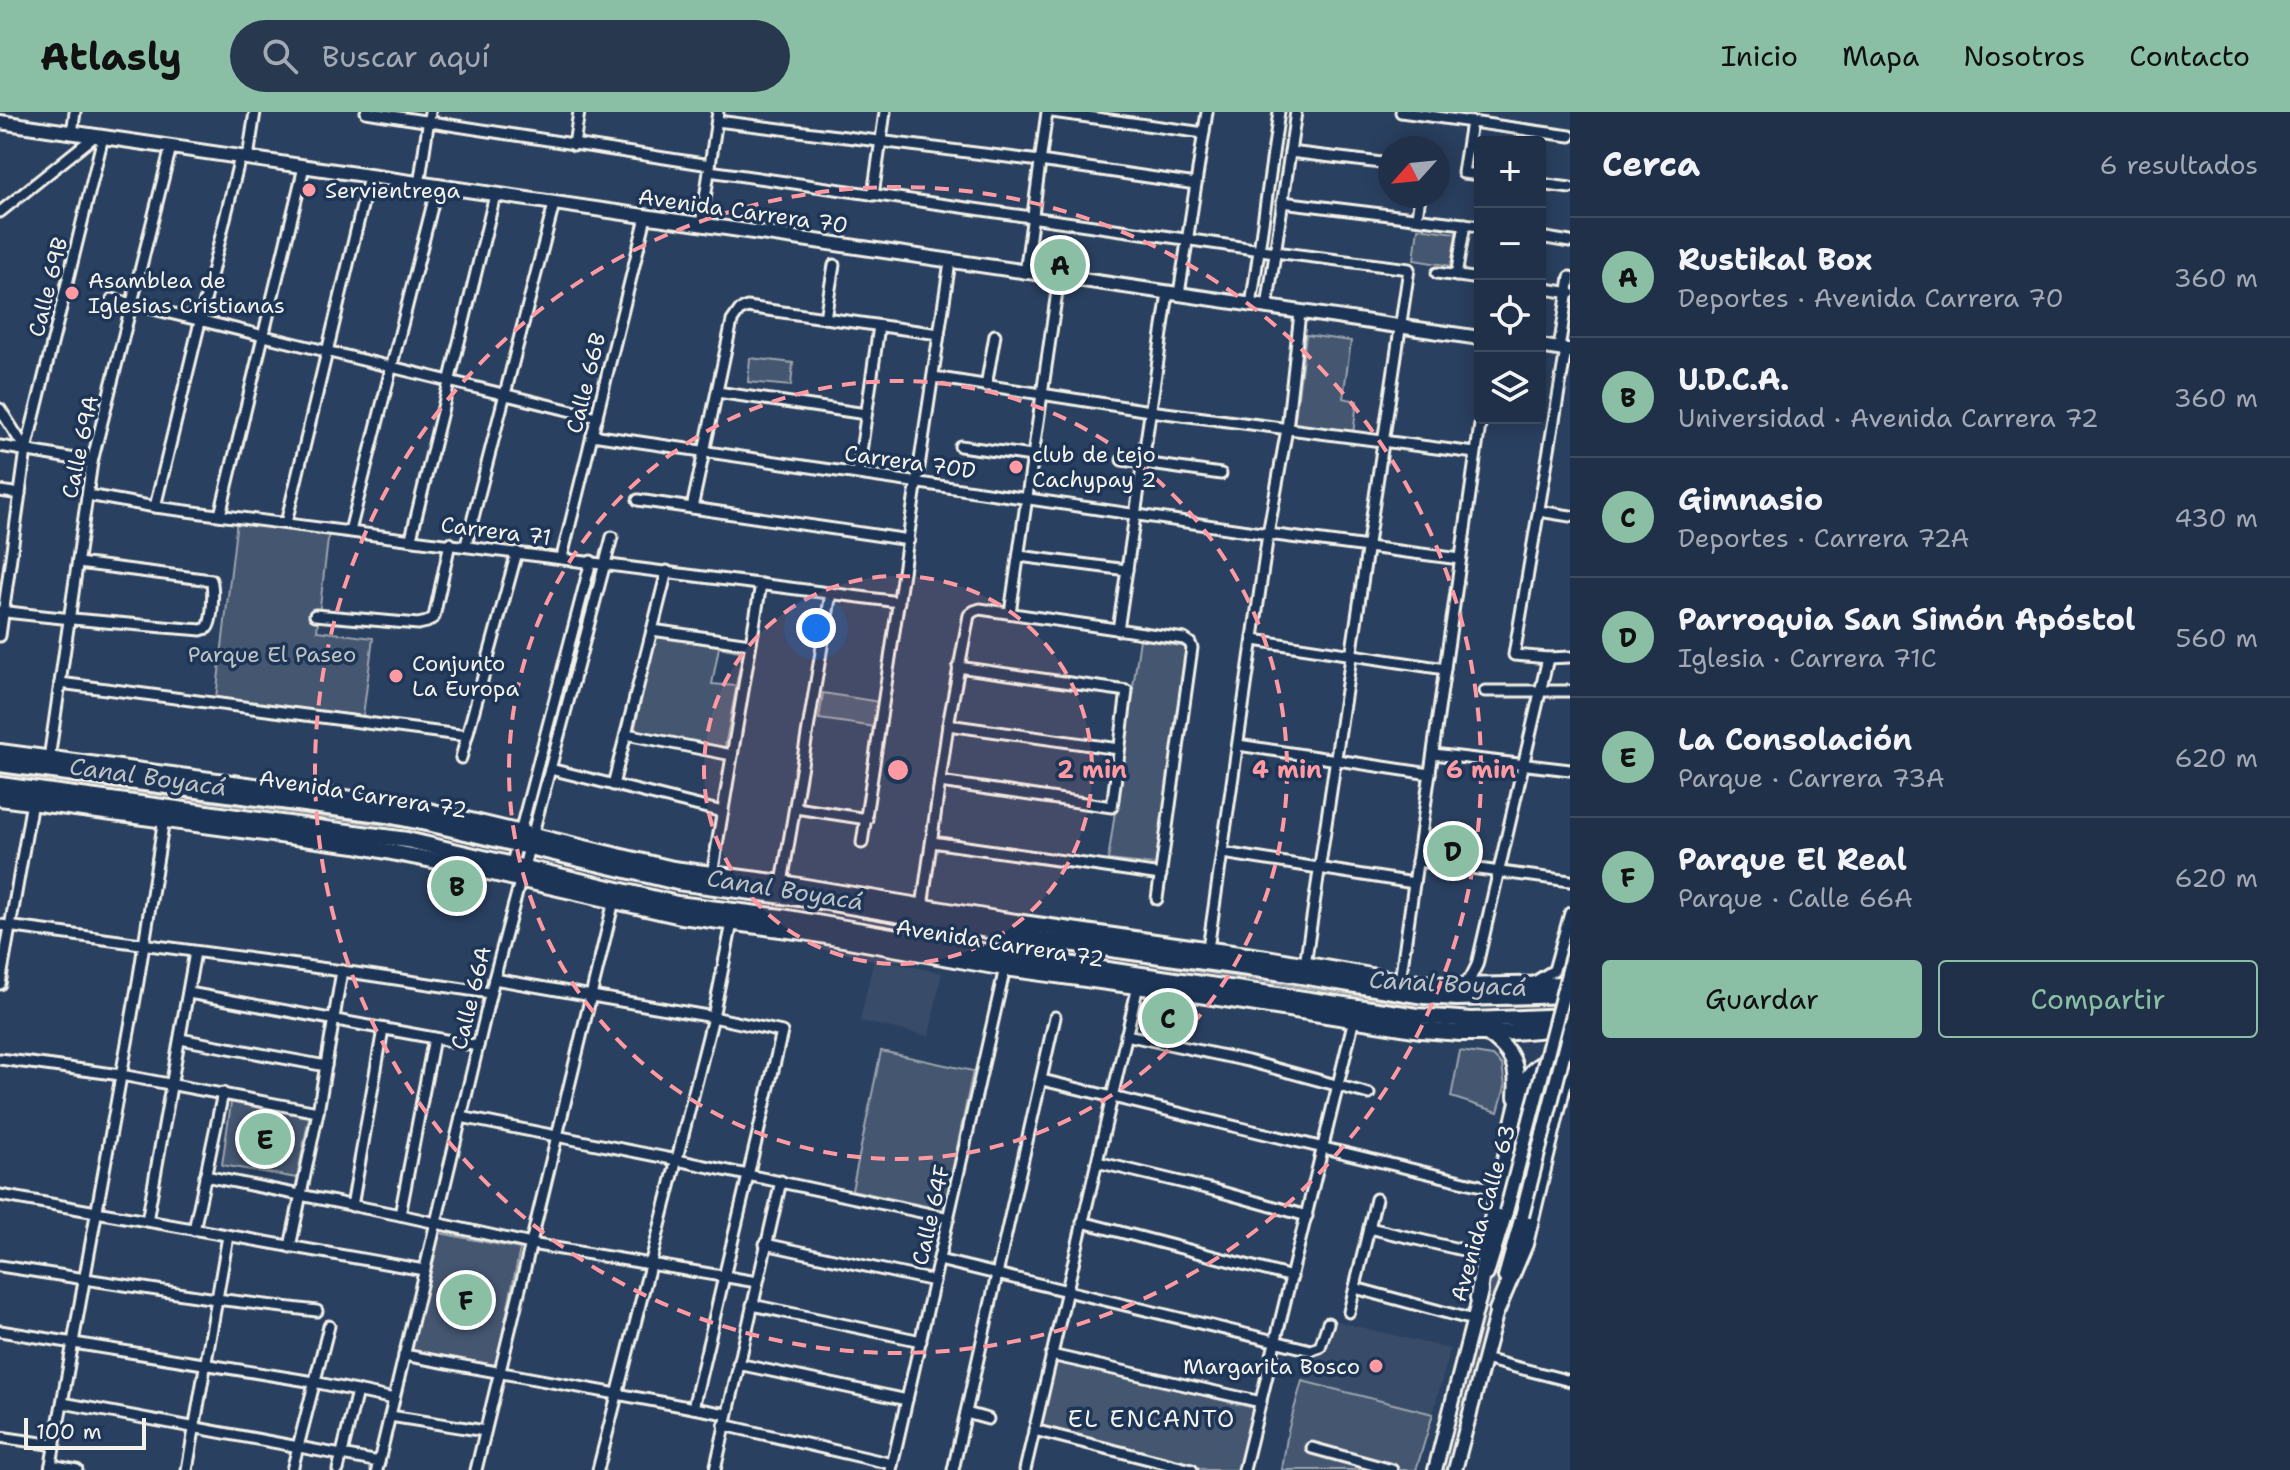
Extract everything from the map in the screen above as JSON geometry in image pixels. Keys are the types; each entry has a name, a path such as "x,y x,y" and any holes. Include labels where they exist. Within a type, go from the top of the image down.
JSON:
{"highway":[{"name":"Avenida Carrera 72","path":"0,752 412,807 614,901 681,916 804,932 1005,968 1421,1030 1487,1033 1570,1028"},
{"name":"Avenida Carrera 72","path":"0,764 398,817 677,904 828,924 960,948 1437,1018 1472,1020 1570,1016"},
{"name":"Avenida Carrera 72","path":"0,785 520,856 1424,996 1570,995"},
{"path":"248,785 264,800"},
{"name":"Avenida Carrera 72","path":"0,798 355,845 645,863 1400,981 1462,986 1570,984"},
{"path":"843,893 861,908"},
{"path":"804,932 828,924"},
{"path":"1057,941 1077,931"},
{"path":"874,932 891,948"},
{"path":"1187,993 1211,984"},
{"path":"1267,992 1297,1010"},
{"path":"1487,1033 1506,1049 1515,1063 1517,1083 1513,1122"},
{"path":"1497,1310 1525,1244 1570,1056"},
{"path":"1478,1299 1498,1190 1523,1091 1534,1070 1550,1062 1566,1073"}],"main road":[{"name":"Avenida Carrera 70","path":"0,122 1474,337"},
{"name":"Avenida Calle 63","path":"1435,1470 1478,1299 1506,1212 1570,966"},
{"name":"Avenida Calle 63","path":"1455,1470 1570,1028"}],"street":[{"path":"72,133 75,112"},
{"path":"155,507 199,320 255,112"},
{"path":"366,112 429,116 574,145 873,195 1409,269 1305,965"},
{"path":"574,145 579,112"},
{"path":"873,195 885,112"},
{"path":"1025,273 1050,112 1204,133"},
{"path":"1118,630 1141,463 1174,294 1188,239 1207,112"},
{"path":"1251,306 1279,112"},
{"path":"1267,308 1296,112"},
{"path":"1401,112 1434,114 1570,136"},
{"path":"419,185 429,116"},
{"path":"701,225 717,117 1196,184"},
{"path":"1471,122 1463,173 1474,174"},
{"path":"0,212 99,137"},
{"name":"Calle 69B","path":"0,636 26,450 99,137"},
{"name":"Calle 69A","path":"49,759 92,462 171,147"},
{"path":"1290,152 1378,163"},
{"path":"220,515 304,167"},
{"path":"286,523 369,177"},
{"path":"1546,185 1570,188"},
{"path":"350,531 437,187"},
{"path":"411,538 495,195"},
{"path":"1282,202 1474,225"},
{"path":"466,545 554,204"},
{"path":"1417,217 1418,208"},
{"name":"Calle 66B","path":"562,557 646,217"},
{"path":"1456,276 1465,224"},
{"path":"1546,238 1570,242"},
{"path":"862,843 950,262"},
{"path":"825,318 834,265"},
{"path":"1437,273 1474,278"},
{"path":"1570,277 1565,350 1514,655 1570,657"},
{"path":"1010,613 1059,278"},
{"path":"1546,289 1569,293"},
{"path":"112,299 597,417"},
{"path":"692,508 732,321 739,311 747,307 939,334"},
{"path":"1208,949 1268,534 1287,429 1300,313"},
{"path":"858,473 879,326"},
{"path":"986,386 995,335"},
{"path":"933,377 1150,411 1475,453"},
{"path":"717,392 866,414"},
{"path":"0,409 26,450"},
{"path":"1400,981 1480,424"},
{"name":"Carrera 70D","path":"592,435 1268,534 1460,559"},
{"path":"0,446 92,462"},
{"path":"960,446 1032,456"},
{"path":"1122,460 1221,474"},
{"path":"0,491 20,494"},
{"name":"Carrera 71","path":"88,495 155,507 899,602"},
{"path":"638,500 909,540"},
{"path":"1539,511 1570,516"},
{"name":"Calle 66A","path":"520,856 550,769 612,537"},
{"path":"315,615 418,624 427,622 434,617 450,543"},
{"path":"461,758 517,552"},
{"path":"1019,556 1127,570"},
{"name":"Calle 66A","path":"378,1466 591,561"},
{"path":"2,612 201,630 208,627 213,583 208,579 78,563"},
{"path":"613,785 667,571"},
{"path":"712,875 761,584"},
{"path":"782,883 831,593"},
{"path":"922,907 958,667 969,615 980,609 1184,639 1190,643 1192,648 1157,899"},
{"path":"652,630 750,644"},
{"path":"1254,640 1445,669"},
{"path":"1462,986 1477,965 1548,658"},
{"path":"940,782 1112,807 1127,691 958,667"},
{"path":"60,683 467,736"},
{"path":"1485,691 1570,691"},
{"path":"948,725 1119,749"},
{"path":"626,734 732,755"},
{"path":"1238,745 1430,774"},
{"path":"1433,754 1570,770"},
{"path":"550,769 723,812"},
{"path":"0,984 5,926 32,802"},
{"path":"796,808 867,819"},
{"path":"77,1470 50,1468 164,819"},
{"path":"932,842 1161,875"},
{"path":"1223,853 1414,883"},
{"path":"1417,861 1570,881"},
{"path":"476,1470 614,901"},
{"path":"1569,917 1570,938"},
{"path":"1529,984 1547,977 1554,970 1569,917"},
{"path":"598,1470 713,1017 732,923"},
{"path":"5,926 490,993"},
{"path":"147,1221 195,952"},
{"path":"1477,965 1483,977 1493,985"},
{"name":"Calle 64F","path":"892,1467 1005,968"},
{"path":"290,1247 318,1112 342,971"},
{"path":"494,979 782,1032 693,1408"},
{"path":"1025,1470 1138,986"},
{"path":"189,993 478,1046"},
{"path":"953,1470 1055,1017"},
{"path":"1244,1470 1354,1019"},
{"path":"352,1206 383,1029"},
{"path":"1126,1035 1248,1061 1369,1094"},
{"path":"400,1215 434,1038"},
{"path":"180,1039 326,1066"},
{"path":"0,1059 121,1075 318,1112"},
{"path":"1042,1080 1498,1190"},
{"path":"194,1230 223,1093"},
{"path":"461,1117 949,1218"},
{"path":"1097,1162 1307,1216"},
{"path":"205,1176 531,1244 757,1282"},
{"path":"715,1470 781,1181"},
{"path":"0,1195 424,1270"},
{"path":"1349,1312 1376,1199"},
{"path":"1082,1222 1292,1277"},
{"path":"1369,1228 1484,1255"},
{"path":"187,1470 228,1236"},
{"path":"765,1244 934,1281"},
{"path":"939,1260 1316,1350 1322,1343 1328,1323"},
{"path":"0,1266 317,1311"},
{"path":"1355,1288 1473,1320"},
{"path":"752,1305 921,1341"},
{"path":"292,1470 329,1326"},
{"path":"0,1331 205,1363 394,1399"},
{"path":"404,1355 726,1414"},
{"path":"1051,1355 1261,1402"},
{"path":"1484,1359 1570,1381"},
{"path":"738,1364 907,1400"},
{"path":"338,1470 357,1391"},
{"path":"63,1403 342,1454 378,1466"},
{"path":"966,1413 988,1419"},
{"path":"390,1416 485,1431"},
{"path":"724,1425 892,1467"},
{"path":"1034,1430 1192,1470"},
{"path":"0,1437 55,1445"},
{"path":"1312,1448 1392,1470"}],"shaded area":[{"path":"874,958 942,973 929,1036 860,1021"},
{"name":"Margarita Bosco","path":"1320,1317 1450,1349 1433,1414 1302,1381"}],"green space":[{"path":"1418,228 1456,233 1451,266 1414,260"},
{"path":"1306,335 1351,341 1343,398 1357,401 1353,434 1294,426"},
{"path":"750,358 793,363 791,386 748,382"},
{"name":"Parque El Paseo","path":"237,520 329,531 317,631 373,638 363,716 216,698"},
{"path":"656,632 738,644 739,651 719,647 712,684 736,686 744,647 723,757 633,736"},
{"path":"1140,639 1186,647 1156,865 1108,860"},
{"path":"823,693 880,702 876,727 819,719"},
{"path":"881,1051 973,1071 944,1210 852,1190"},
{"path":"1460,1051 1493,1056 1502,1065 1505,1087 1498,1112 1451,1097"},
{"path":"232,1096 310,1112 297,1178 222,1165"},
{"path":"1511,1220 1514,1220 1450,1470 1440,1470 1488,1289"},
{"path":"440,1233 520,1249 496,1365 410,1351"},
{"name":"EL ENCANTO","path":"1054,1359 1254,1408 1239,1470 1207,1470 1037,1428"},
{"path":"1302,1381 1433,1414 1416,1470 1282,1470 1288,1431"}],"waterway":[{"name":"Canal Boyacá","path":"0,774 413,829 512,852"},
{"name":"Canal Boyacá","path":"530,856 675,890 802,907 1405,1003 1461,1007 1555,1005"}],"place":[{"name":"Servientrega","path":"309,190"},
{"name":"Rustikal Box","path":"1060,265"},
{"name":"Asamblea de Iglesias Cristianas","path":"72,293"},
{"name":"club de tejo Cachypay 2","path":"1016,467"},
{"name":"Conjunto La Europa","path":"396,676"},
{"name":"Parroquia San Simón Apóstol","path":"1453,851"},
{"name":"U.D.C.A.","path":"457,886"},
{"name":"Gimnasio","path":"1168,1018"},
{"name":"La Consolación","path":"265,1139"},
{"name":"Parque El Real","path":"466,1300"},
{"name":"Margarita Bosco","path":"1376,1366"}],"district":[{"name":"EL ENCANTO","path":"1152,1419"}]}
